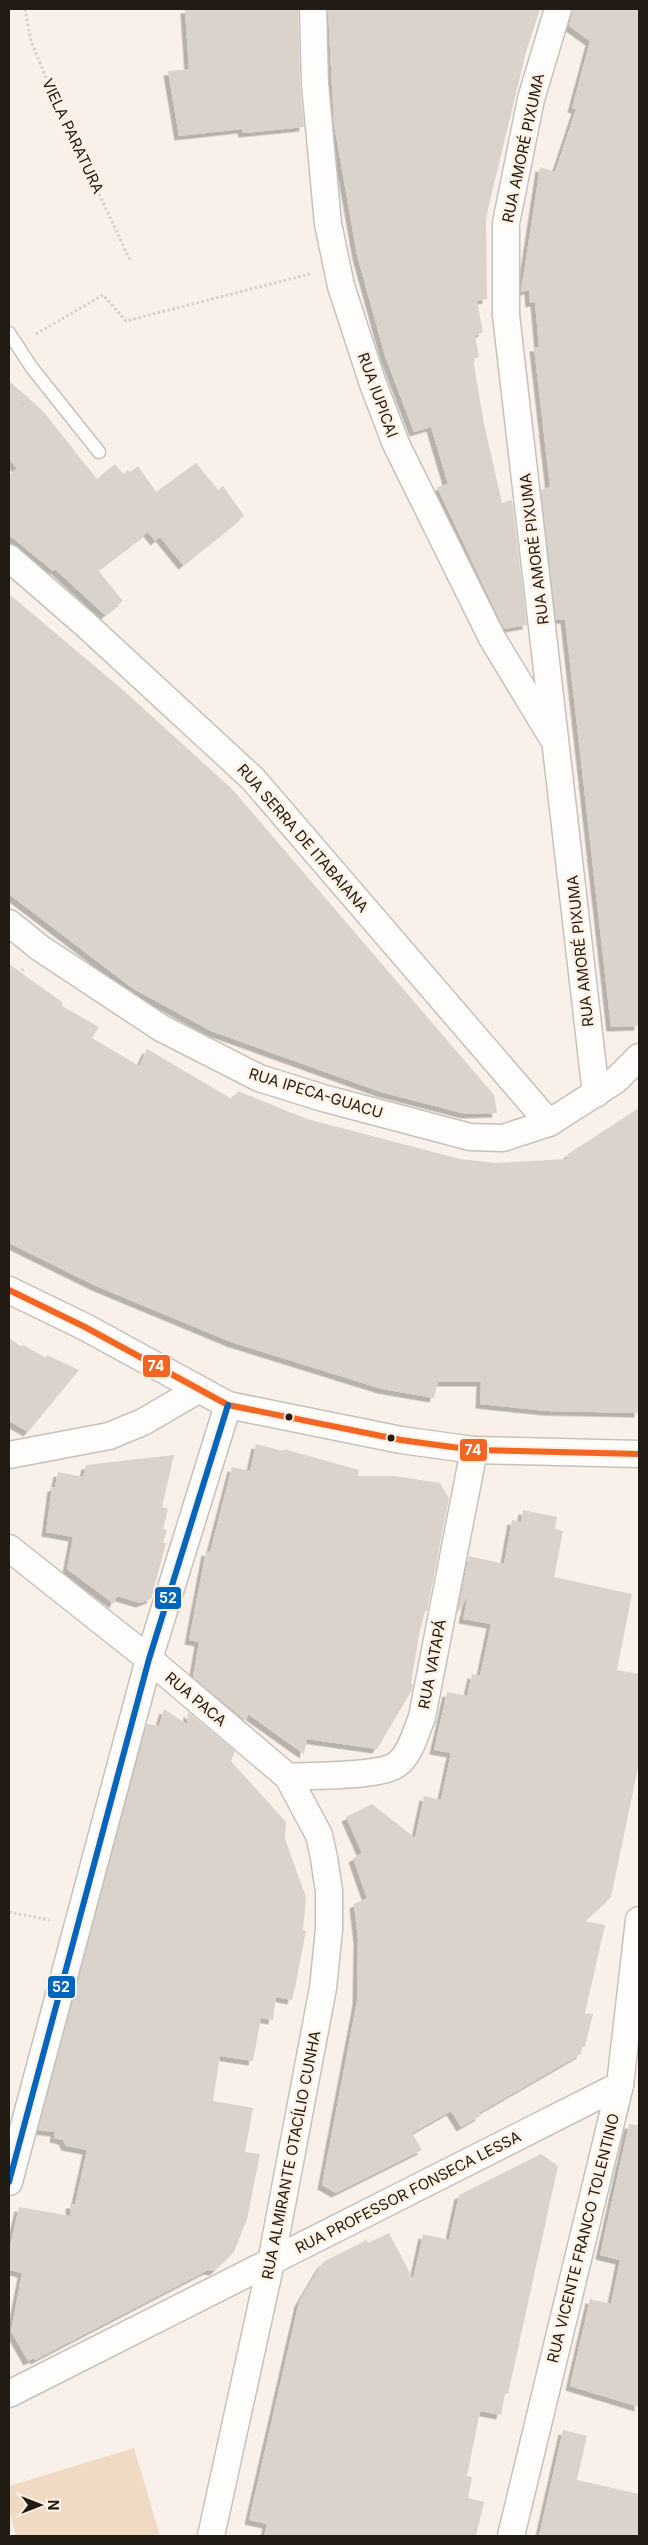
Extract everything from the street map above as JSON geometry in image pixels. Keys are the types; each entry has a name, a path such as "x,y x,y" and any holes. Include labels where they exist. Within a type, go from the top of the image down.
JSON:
{"street":[{"name":"RUA IUPICAI","path":"313,9 315,84 326,212 337,267 370,375 396,444 492,638 557,745"},
{"name":"RUA AMORÉ PIXUMA","path":"558,9 531,99 506,223 506,315 596,1094"},
{"name":"RUA SERRA DE ITABAIANA","path":"9,558 85,624 253,779 549,1123"},
{"name":"RUA IPECA-GUACU","path":"9,924 40,948 161,1028 259,1078 322,1098 470,1137 503,1138 549,1123 616,1080 639,1057"},
{"path":"9,1290 85,1328 228,1405 401,1440 474,1450 636,1453"},
{"path":"9,1456 109,1436 143,1422 198,1390"},
{"path":"9,2182 149,1659 228,1405"},
{"name":"RUA VATAPÁ","path":"288,1777 381,1770 397,1764 408,1751 422,1717 474,1450"},
{"name":"RUA PACA","path":"9,1548 149,1659 288,1777"},
{"name":"RUA ALMIRANTE OTACÍLIO CUNHA","path":"210,2536 271,2262 323,1988 329,1930 329,1891 318,1835 288,1777"},
{"name":"RUA VICENTE FRANCO TOLENTINO","path":"511,2536 620,2084 638,1932"},
{"name":"RUA PROFESSOR FONSECA LESSA","path":"9,2394 620,2084"}],"lane":[{"path":"9,333 42,381 99,452"}],"path":[{"name":"VIELA PARATURA","path":"25,9 31,41 54,98 130,260"},
{"path":"17,345 103,295 126,322 337,267"},
{"path":"9,420 42,381"},
{"path":"9,1912 78,1926"}],"shaded area":[{"path":"134,2448 160,2536 16,2536 9,2511 9,2486"}],"building":[{"path":"185,9 298,9 300,84 304,127 243,133 242,129 179,136 168,71 189,69"},
{"path":"328,9 540,9 526,52 488,209 486,221 487,299 477,301 483,332 475,336 479,357 473,359 484,424 502,503 512,500 527,625 504,629 437,487 448,484 431,427 414,432 385,356 357,255 334,124"},
{"path":"573,9 639,9 639,1026 611,1027 565,619 556,620 541,490 550,487 534,347 539,347 535,302 530,303 529,290 521,292 540,167 555,172 576,109 572,108 590,41 569,26"},
{"path":"9,381 43,411 97,479 115,464 123,474 128,470 130,472 138,466 156,492 196,463 218,490 223,486 244,516 183,565 160,537 155,541 148,532 98,570 123,601 105,615 55,569 53,571 9,535 9,476 17,468 9,460"},
{"path":"9,594 123,690 233,790 494,1095 497,1113 466,1114 381,1092 211,1031 132,988 9,894"},
{"path":"9,964 62,1002 62,1006 99,1027 92,1038 139,1066 147,1049 232,1099 238,1091 307,1119 460,1159 496,1163 567,1159 568,1154 639,1108 639,1413 548,1411 480,1404 481,1382 438,1382 434,1398 382,1389 231,1342 96,1286 9,1243"},
{"path":"9,1338 22,1347 23,1345 46,1358 47,1355 79,1370 28,1432 9,1421"},
{"path":"256,1444 283,1451 284,1449 359,1470 358,1476 395,1476 440,1483 449,1498 427,1611 425,1611 419,1635 411,1684 413,1684 412,1690 377,1749 307,1739 304,1754 248,1714 246,1721 193,1677 199,1642 189,1640 206,1551 210,1552 232,1467 250,1471"},
{"path":"174,1455 162,1507 168,1509 163,1529 167,1530 163,1543 166,1543 151,1599 140,1603 117,1596 114,1604 67,1569 73,1537 46,1532 52,1487 55,1487 58,1472 83,1477 86,1465"},
{"path":"523,1510 557,1517 555,1529 563,1531 554,1577 632,1594 617,1670 639,1674 639,1763 611,1897 585,1921 605,1925 585,2013 593,2014 585,2047 582,2047 581,2054 479,2113 480,2116 461,2127 451,2111 412,2133 422,2150 336,2193 322,2185 357,2001 358,1939 354,1904 367,1898 353,1858 362,1853 346,1817 372,1804 415,1838 424,1796 441,1800 451,1753 434,1750 447,1692 467,1696 472,1674 480,1676 491,1624 463,1619 468,1596 457,1614 469,1556 504,1564 512,1520 521,1522"},
{"path":"164,1709 187,1724 188,1712 235,1751 231,1761 286,1822 285,1839 306,1897 303,1930 306,1931 292,2000 276,1997 273,2020 261,2018 253,2061 220,2056 213,2101 253,2108 245,2152 260,2154 247,2219 234,2252 214,2271 208,2270 35,2360 34,2358 28,2361 11,2331 22,2273 9,2270 9,2251 19,2207 71,2216 70,2204 75,2204 87,2150 66,2146 63,2140 54,2138 55,2132 38,2130 147,1724 159,1726"},
{"path":"629,2124 639,2125 639,2407 570,2386 590,2299 611,2304 620,2260 600,2255"},
{"path":"541,2154 558,2166 508,2394 505,2393 501,2415 480,2411 467,2476 472,2477 468,2498 484,2502 476,2536 264,2536 267,2524 249,2520 299,2302 321,2265 325,2261 367,2240 368,2243 389,2233 413,2279 423,2234 449,2240 459,2195"},
{"path":"563,2430 587,2436 577,2480 639,2494 639,2536 539,2536"}],"transit line":[{"name":"74","path":"9,1290 85,1327 228,1405 401,1440 474,1450 639,1454"},
{"name":"52","path":"9,2182 149,1659 228,1405"}]}
